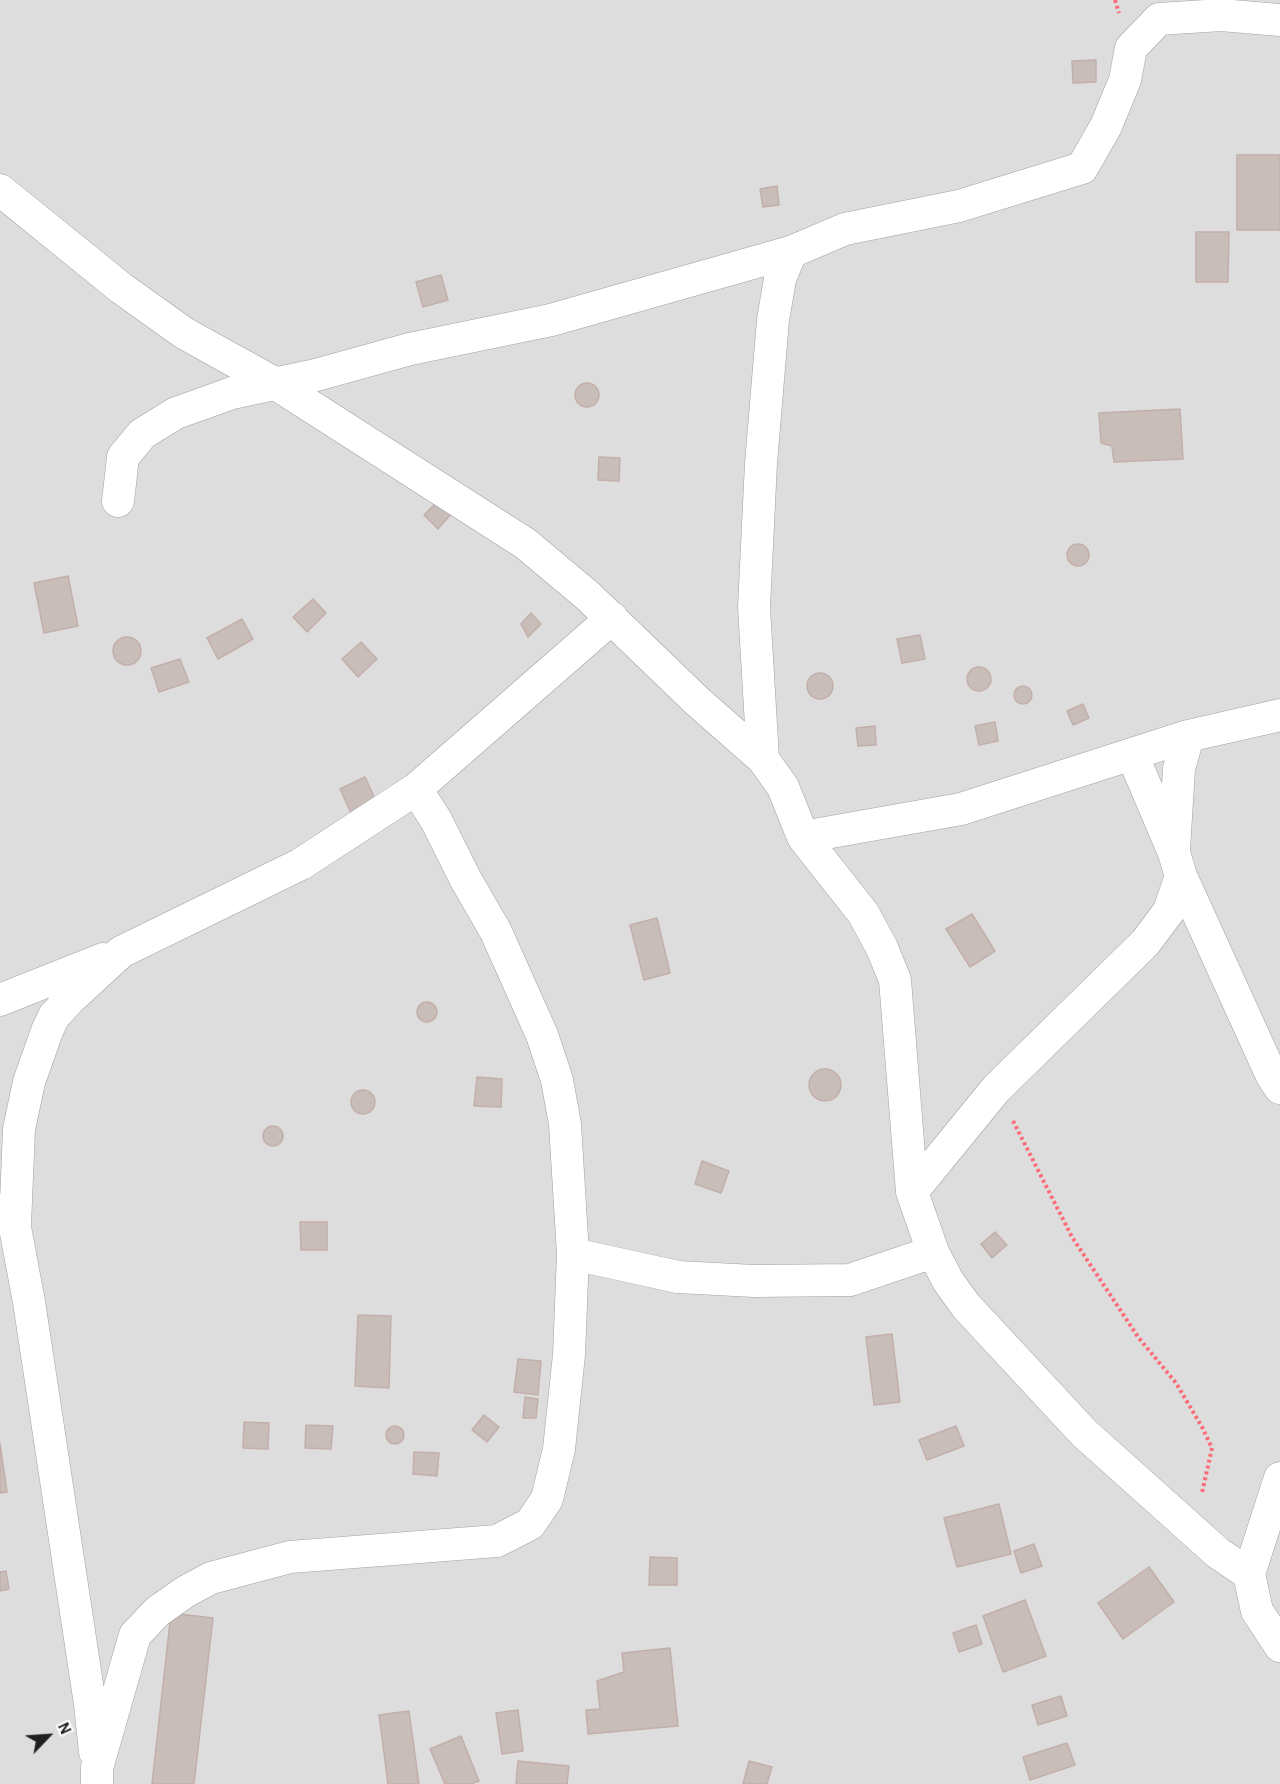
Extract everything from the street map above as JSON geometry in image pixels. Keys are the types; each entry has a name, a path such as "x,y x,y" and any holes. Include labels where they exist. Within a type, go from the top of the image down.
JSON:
{"street":[{"path":"118,501 123,457 142,434 176,413 232,393 276,384 410,349 551,320 791,252 845,229 959,206 1082,168 1106,126 1125,80 1131,48 1159,19 1221,15 1280,20"},
{"path":"0,190 121,288 184,333 276,384 526,544 612,618 697,701 763,759 783,788 803,837 863,913 882,948 895,980 912,1191 933,1252 948,1281 966,1306 1084,1433 1218,1553 1249,1574"},
{"path":"763,759 754,607 761,463 773,320 780,279 791,252"},
{"path":"0,1000 121,952 301,864 416,789 612,618"},
{"path":"803,837 961,809 1188,736 1280,715"},
{"path":"912,1191 996,1089 1145,943 1169,911 1177,865 1179,769 1188,736"},
{"path":"1132,754 1177,865 1271,1074 1280,1088"},
{"path":"97,1776 135,1635 158,1611 185,1592 211,1578 290,1557 497,1541 530,1524 547,1499 559,1449 570,1343 573,1254 565,1124 557,1080 542,1035 496,932 466,880 436,820 416,789"},
{"path":"15,1225 19,1129 29,1082 47,1031 54,1016 121,952"},
{"path":"0,1143 15,1225 90,1704 97,1776"},
{"path":"573,1254 678,1277 754,1281 850,1280 933,1252"},
{"path":"1280,1478 1249,1574 1257,1611 1280,1646"}],"path":[{"path":"996,1089 1072,1237 1138,1337 1176,1383 1212,1448 1195,1532"}],"shaded area":[{"path":"0,0 1280,0 1280,1784 0,1784"}],"building":[{"path":"1096,60 1096,82 1073,83 1072,61"},
{"path":"1237,155 1280,155 1280,230 1237,230"},
{"path":"777,186 779,205 763,207 760,189"},
{"path":"1196,232 1229,232 1228,282 1196,282"},
{"path":"441,275 448,300 423,307 416,282"},
{"path":"587,383 592,384 598,390 598,400 592,406 587,407 582,406 576,400 575,395 576,390 582,384"},
{"path":"1180,409 1183,459 1114,462 1112,446 1101,443 1099,413"},
{"path":"599,457 620,458 619,481 598,480"},
{"path":"439,500 452,513 438,529 424,515"},
{"path":"1078,544 1086,547 1089,555 1086,563 1078,566 1070,563 1067,555 1070,547"},
{"path":"68,576 78,626 44,633 34,583"},
{"path":"313,599 326,613 307,632 293,617"},
{"path":"531,613 541,624 528,637 521,624"},
{"path":"242,619 253,639 218,659 207,638"},
{"path":"920,635 925,659 902,663 897,639"},
{"path":"127,637 137,641 141,651 137,661 127,665 117,661 113,651 117,641"},
{"path":"361,642 377,659 358,677 342,659"},
{"path":"180,659 189,682 159,692 151,668"},
{"path":"979,667 988,670 991,679 988,688 979,691 970,688 967,679 970,670"},
{"path":"820,673 829,677 833,686 829,695 820,699 811,695 807,686 811,677"},
{"path":"1019,686 1027,686 1032,691 1030,702 1019,704 1014,699 1014,691"},
{"path":"1083,704 1089,718 1073,725 1067,711"},
{"path":"995,722 998,741 979,745 975,726"},
{"path":"875,726 876,745 858,746 856,728"},
{"path":"365,777 376,801 351,813 340,789"},
{"path":"972,914 995,951 970,967 946,929"},
{"path":"657,918 670,973 644,980 630,925"},
{"path":"427,1002 434,1005 437,1012 434,1019 427,1022 420,1019 417,1012 420,1005"},
{"path":"825,1069 836,1074 841,1085 836,1096 825,1101 814,1096 809,1085 814,1074"},
{"path":"477,1077 502,1079 501,1107 474,1106"},
{"path":"363,1090 371,1094 375,1102 371,1110 363,1114 355,1110 351,1102 355,1094"},
{"path":"269,1126 277,1126 283,1132 283,1140 277,1146 269,1146 263,1140 263,1132"},
{"path":"702,1161 729,1171 721,1193 695,1184"},
{"path":"300,1222 327,1222 327,1250 301,1250"},
{"path":"995,1232 1007,1245 992,1258 981,1244"},
{"path":"358,1315 391,1316 389,1388 355,1386"},
{"path":"892,1334 900,1402 874,1405 866,1337"},
{"path":"518,1359 541,1361 538,1395 514,1392"},
{"path":"525,1397 538,1399 536,1418 523,1418"},
{"path":"484,1415 499,1427 487,1442 472,1430"},
{"path":"244,1422 269,1423 268,1449 243,1448"},
{"path":"306,1425 333,1426 331,1449 305,1448"},
{"path":"391,1426 399,1426 404,1431 402,1442 391,1444 386,1439 386,1431"},
{"path":"956,1426 964,1446 927,1460 919,1440"},
{"path":"0,1443 7,1492 0,1493"},
{"path":"414,1452 439,1453 437,1476 413,1474"},
{"path":"999,1504 1011,1554 957,1567 944,1518"},
{"path":"1034,1544 1042,1566 1021,1573 1014,1551"},
{"path":"650,1557 677,1558 677,1585 649,1585"},
{"path":"1149,1567 1174,1602 1123,1639 1098,1603"},
{"path":"6,1571 9,1589 0,1591 0,1572"},
{"path":"1025,1600 1046,1656 1003,1672 983,1616"},
{"path":"171,1613 213,1618 194,1784 152,1784"},
{"path":"976,1625 982,1644 959,1652 953,1633"},
{"path":"670,1648 678,1726 588,1734 586,1710 600,1709 597,1681 624,1672 622,1653"},
{"path":"1061,1696 1067,1716 1038,1725 1032,1705"},
{"path":"518,1710 523,1751 502,1754 496,1713"},
{"path":"409,1711 419,1784 388,1784 379,1715"},
{"path":"461,1736 479,1781 471,1784 445,1784 430,1749"},
{"path":"1067,1743 1075,1765 1030,1780 1023,1757"},
{"path":"518,1761 569,1766 567,1784 516,1784"},
{"path":"749,1761 772,1767 767,1784 743,1784"}]}
